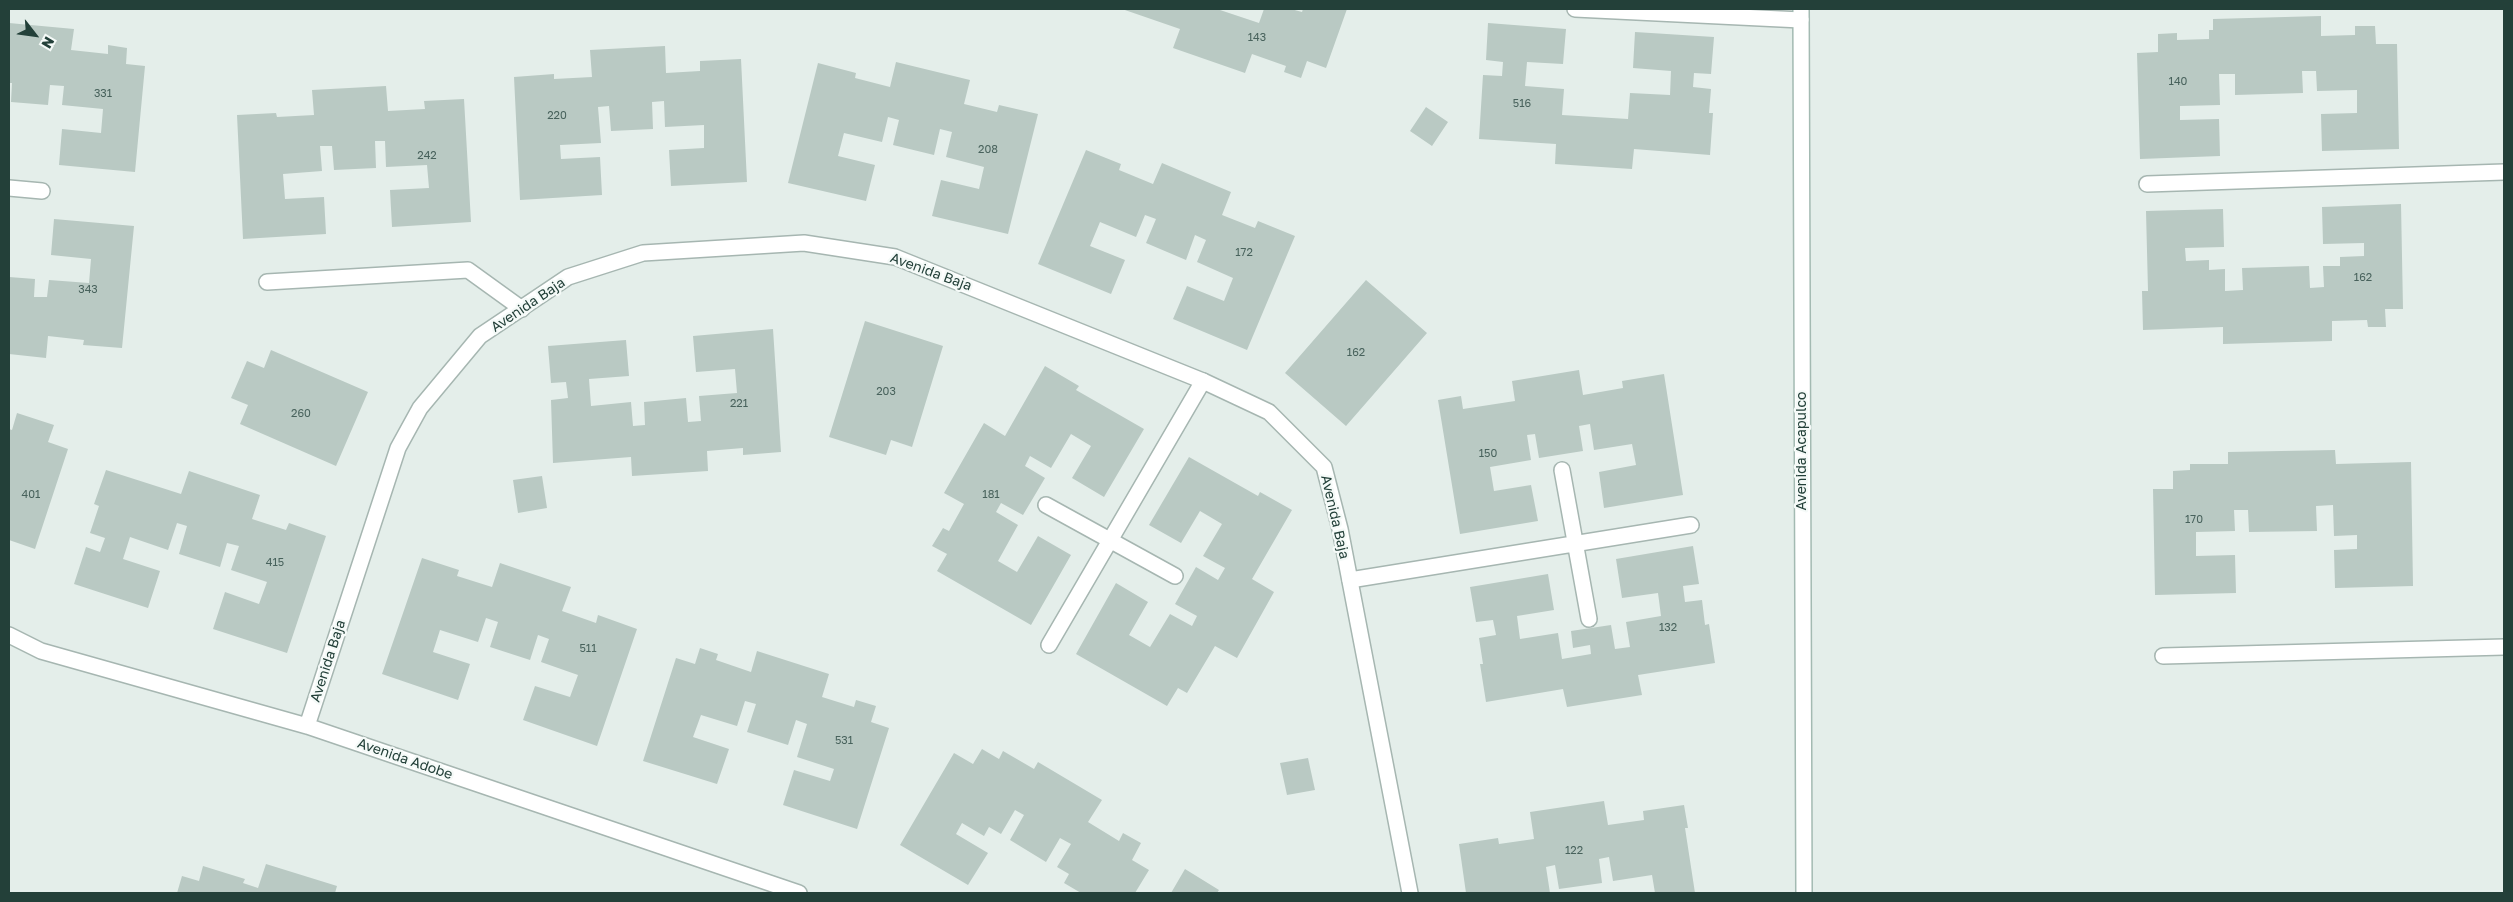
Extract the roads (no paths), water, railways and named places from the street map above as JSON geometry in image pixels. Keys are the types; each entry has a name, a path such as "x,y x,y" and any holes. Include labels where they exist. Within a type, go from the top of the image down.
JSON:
{"street":[{"path":"1575,9 1801,14"},
{"name":"Avenida Acapulco","path":"1801,14 1804,893"},
{"path":"2147,184 2504,172"},
{"path":"9,188 42,191"},
{"name":"Avenida Baja","path":"307,726 398,448 420,408 480,336 568,277 643,253 804,243 895,257 1203,381 1269,412 1324,467 1340,529 1410,893"},
{"path":"267,282 468,270 522,309"},
{"path":"1049,646 1203,381"},
{"path":"1562,470 1589,619"},
{"path":"1046,505 1174,576"},
{"path":"1350,580 1691,526"},
{"name":"Avenida Adobe","path":"9,635 41,652 307,726 799,893"},
{"path":"2163,656 2504,647"}]}
